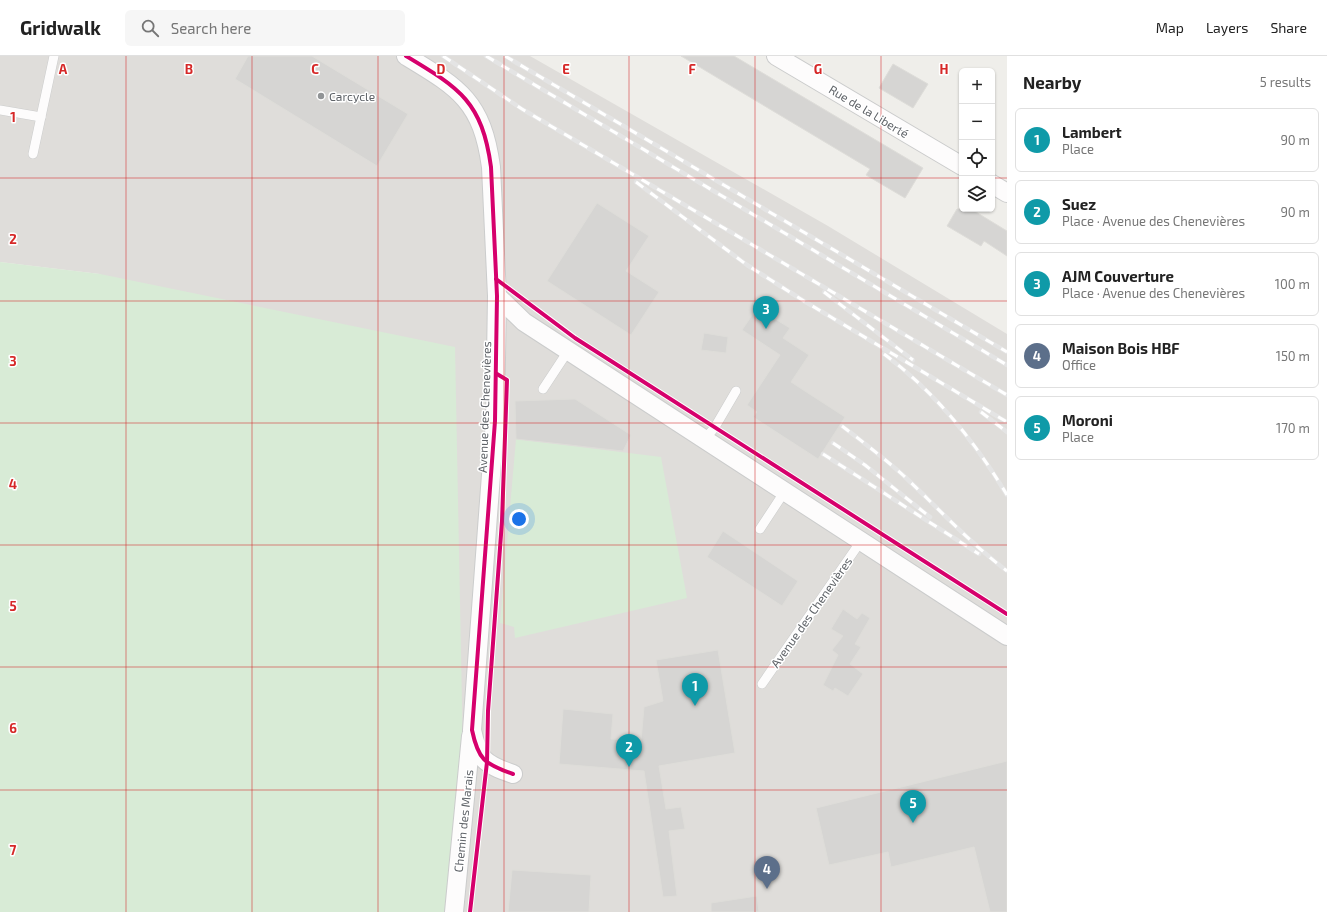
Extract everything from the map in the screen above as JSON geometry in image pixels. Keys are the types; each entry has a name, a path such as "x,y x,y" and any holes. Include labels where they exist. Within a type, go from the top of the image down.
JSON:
{"street":[{"name":"Avenue des Chenevières","path":"406,56 447,80 469,103 484,133 491,167 497,296 495,421 472,730 476,748 483,760 498,769 513,774"},
{"name":"Rue de la Liberté","path":"776,56 959,164"},
{"path":"995,186 1007,193"},
{"path":"497,296 524,322 1007,636"},
{"name":"Chemin des Marais","path":"454,912 472,730"}],"lane":[{"path":"33,154 54,56"},
{"path":"0,110 41,117"},
{"path":"543,389 568,350"},
{"path":"705,439 715,428 736,391"},
{"path":"760,529 785,491"},
{"name":"Avenue des Chenevières","path":"762,684 861,541"}],"shaded area":[{"path":"0,56 530,56 828,226 1007,334 1007,912 455,912 100,274 0,262"}],"green space":[{"path":"0,262 100,274 455,347 465,858 455,912 0,912"},
{"path":"516,439 661,457 687,598 515,638 514,627 500,623"}],"building":[{"name":"Carcycle","path":"248,56 312,56 408,114 377,166 235,79"},
{"path":"681,56 734,56 923,168 905,198 866,175 870,169"},
{"path":"893,64 928,84 913,108 879,88"},
{"path":"597,203 649,236 626,271 659,292 631,335 547,281"},
{"path":"957,209 959,209 959,212 976,212 1007,231 1007,256 984,241 981,246 947,226"},
{"path":"757,308 790,328 783,338 809,355 791,382 845,417 818,459 753,417 757,412 747,405 780,355 742,330"},
{"path":"704,333 728,337 726,353 701,350"},
{"path":"575,399 631,435 623,451 516,439 515,401"},
{"path":"723,531 798,581 782,606 707,557"},
{"path":"843,609 857,619 862,613 870,618 855,644 861,647 850,664 863,674 848,696 835,688 833,691 823,685 838,655 832,650 843,636 831,629"},
{"path":"718,650 735,753 659,766 666,809 681,807 685,829 669,831 677,896 663,897 644,771 559,764 563,709 613,714 611,739 641,741 644,707 663,701 656,660"},
{"path":"1007,761 1007,912 990,912 974,847 891,867 888,852 829,865 816,808"},
{"path":"512,870 591,875 589,912 508,912"},
{"path":"757,896 759,912 711,912 711,903"}],"railway":[{"path":"443,56 522,109 1007,395"},
{"path":"486,56 1007,365"},
{"path":"505,56 1007,352"},
{"path":"636,182 747,265 804,301 1007,422"},
{"path":"824,292 913,360"},
{"path":"884,354 920,384 952,418 981,455 1007,495"},
{"path":"981,412 1007,432"},
{"path":"842,426 896,469 967,537 1007,571"},
{"path":"833,443 865,465 930,517"},
{"path":"823,454 979,554"}],"cycle path":[{"path":"406,56 454,88 465,99 474,111 481,126 487,145 491,167 497,296 495,421 472,730 477,748 484,759 495,767 513,774"},
{"path":"496,279 575,338 1007,614"},
{"path":"470,912 487,762 488,711 502,521 507,380 497,374"}],"place":[{"name":"Carcycle","path":"321,96"},
{"name":"AJM Couverture","path":"766,329"},
{"name":"Lambert","path":"695,706"},
{"name":"Suez","path":"629,767"},
{"name":"Moroni","path":"913,823"},
{"name":"Maison Bois HBF","path":"767,889"}]}
